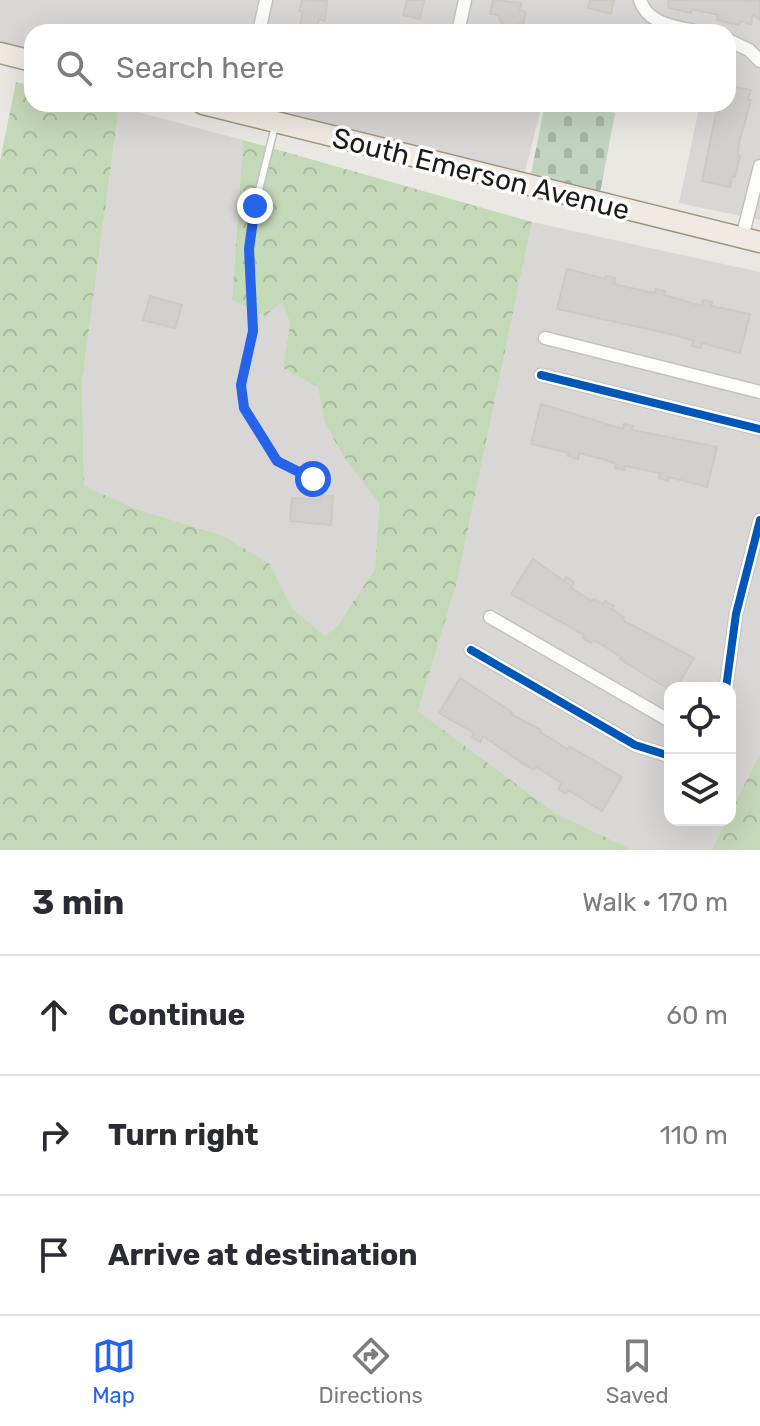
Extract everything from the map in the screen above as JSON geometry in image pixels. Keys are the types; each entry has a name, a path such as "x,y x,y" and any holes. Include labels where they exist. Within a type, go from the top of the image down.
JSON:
{"main road":[{"path":"0,53 24,59"},
{"name":"South Emerson Avenue","path":"250,112 276,122 751,240"}],"street":[{"path":"261,24 266,0"},
{"path":"460,24 465,0"},
{"path":"640,0 646,12 657,21 668,24"},
{"path":"736,44 749,50 760,61"},
{"path":"751,240 760,166"},
{"path":"545,338 760,392"},
{"path":"541,375 760,429"},
{"path":"727,682 736,614 760,520"},
{"path":"490,617 664,718"},
{"path":"471,650 635,745 664,754"}],"lane":[{"path":"276,122 255,206 249,249 253,331 241,385 244,408 277,461 313,479"}],"shaded area":[{"path":"0,0 760,0 760,220 679,203 698,112 736,112 736,24 24,24 24,58 0,52"},
{"path":"118,112 138,112 243,140 232,300 282,301 290,323 283,368 318,386 325,424 344,457 379,504 375,569 338,625 325,636 292,608 270,564 224,536 134,508 84,487 82,381"},
{"path":"235,112 540,112 522,184"},
{"path":"532,222 760,272 760,754 736,801 736,682 664,682 664,826 724,826 711,850 633,850 555,813 418,711 457,582"}],"green space":[{"path":"16,82 24,84 24,112 118,112 82,381 84,486 134,508 224,536 270,564 292,608 325,636 338,625 375,569 379,504 344,457 325,424 318,387 283,368 290,323 282,302 265,316 232,300 243,140 532,222 457,582 418,711 555,813 633,850 0,850 0,161"},
{"path":"543,112 615,113 600,193 531,174"},
{"path":"760,754 760,850 711,850 724,826 736,826 736,801"}],"building":[{"path":"302,0 327,1 325,21 319,19 318,24 300,24 303,12 299,11"},
{"path":"407,0 424,0 420,19 403,15"},
{"path":"493,0 521,3 520,10 526,12 523,24 502,24 498,15 490,14"},
{"path":"590,0 614,0 611,14 588,8"},
{"path":"668,0 760,1 760,20 753,15 751,24 740,21 739,25 717,20 718,15 669,8"},
{"path":"736,87 751,90 739,143 740,156 730,187 702,181 716,113 736,112"},
{"path":"567,269 605,279 606,276 615,278 614,284 640,290 665,291 664,295 702,306 703,300 712,302 711,306 750,314 740,353 702,343 701,348 692,346 693,341 679,336 557,309"},
{"path":"150,296 182,305 175,328 143,320"},
{"path":"541,404 623,429 624,424 633,426 632,430 717,447 707,487 669,477 668,481 659,478 660,473 625,466 624,470 615,468 616,464 603,459 579,453 578,459 568,456 569,453 531,444"},
{"path":"320,495 333,496 331,525 290,521 292,498 320,500"},
{"path":"533,559 564,581 566,577 574,582 571,588 592,601 594,599 603,604 605,601 614,606 612,609 624,617 622,620 694,658 680,682 664,682 664,686 606,647 593,640 591,643 583,638 584,635 511,594"},
{"path":"460,678 567,749 569,746 622,777 602,811 568,790 566,794 558,789 562,783 536,767 534,770 523,764 483,736 480,742 472,737 474,733 439,713"}],"cycle path":[{"path":"541,375 760,429"},
{"path":"727,682 736,614 760,520"},
{"path":"471,650 635,745 664,754"}],"route":[{"path":"255,206 249,249 253,331 241,385 244,408 277,461 313,479"}]}
